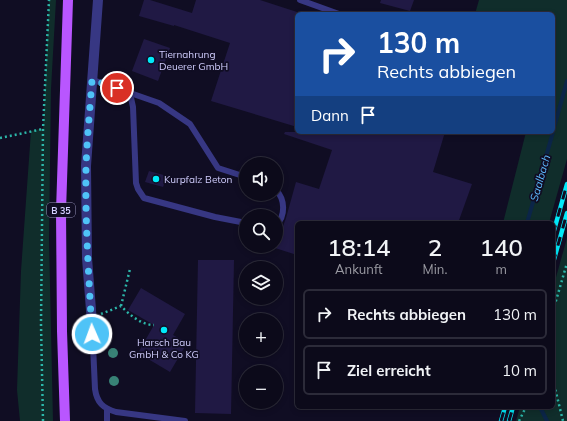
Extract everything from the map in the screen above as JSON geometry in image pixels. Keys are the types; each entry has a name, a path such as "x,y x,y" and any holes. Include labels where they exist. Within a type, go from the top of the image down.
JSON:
{"main road":[{"name":"B 35","path":"65,421 61,211 68,0"}],"street":[{"path":"92,320 87,258 86,166 98,0"}],"lane":[{"path":"300,0 333,12"},
{"path":"92,80 159,103 190,124 218,168 239,175"},
{"path":"124,91 131,98 133,107 136,183 144,198 239,222"},
{"path":"92,320 97,399 107,409 116,412 185,421"},
{"path":"107,409 107,421"}],"path":[{"path":"43,421 41,324 43,129 50,0"},
{"path":"0,138 43,129"},
{"path":"555,304 567,263"},
{"path":"121,306 130,269"},
{"path":"92,320 121,306"},
{"path":"121,306 129,314 147,325 154,325"},
{"path":"555,389 563,421"},
{"path":"520,421 525,409"}],"green space":[{"path":"49,0 56,0 51,89 49,239 53,421 20,421 17,390 21,271 31,131 43,128"},
{"path":"479,0 567,0 567,159 550,221 504,221 525,134 555,134 555,12 476,12"},
{"path":"567,238 567,421 516,421 519,409 555,409 555,281"}],"building":[{"path":"144,0 150,0 192,13 196,0 260,0 297,12 295,12 295,126 211,101 230,43 174,25 139,16"},
{"path":"381,0 414,0 410,11 380,3"},
{"name":"Tiernahrung Deuerer GmbH","path":"144,39 170,48 158,81 132,71"},
{"path":"285,132 295,132 295,134 444,134 433,172 472,184 459,221 295,221 295,254 283,251 283,226 296,182 319,189 332,150 284,134"},
{"name":"Kurpfalz Beton","path":"149,171 167,176 163,187 145,182"},
{"path":"198,260 234,260 231,414 195,413"},
{"name":"Harsch Bau GmbH & Co KG","path":"141,288 185,314 173,335 187,343 170,372 138,353 154,325 128,310"}],"waterway":[{"name":"Saalbach","path":"555,124 567,81"},
{"name":"Saalbach","path":"528,221 552,134"},
{"name":"Saalbach","path":"541,409 547,421"}],"railway":[{"path":"555,227 567,184"},
{"path":"555,256 567,213"},
{"path":"501,421 504,409"},
{"path":"509,421 512,409"}],"place":[{"name":"Tiernahrung Deuerer GmbH","path":"151,60"},
{"name":"Kurpfalz Beton","path":"156,179"},
{"name":"Harsch Bau GmbH & Co KG","path":"164,330"}],"route":[{"path":"92,334 87,258 86,211 86,166 92,80 117,88"}]}
